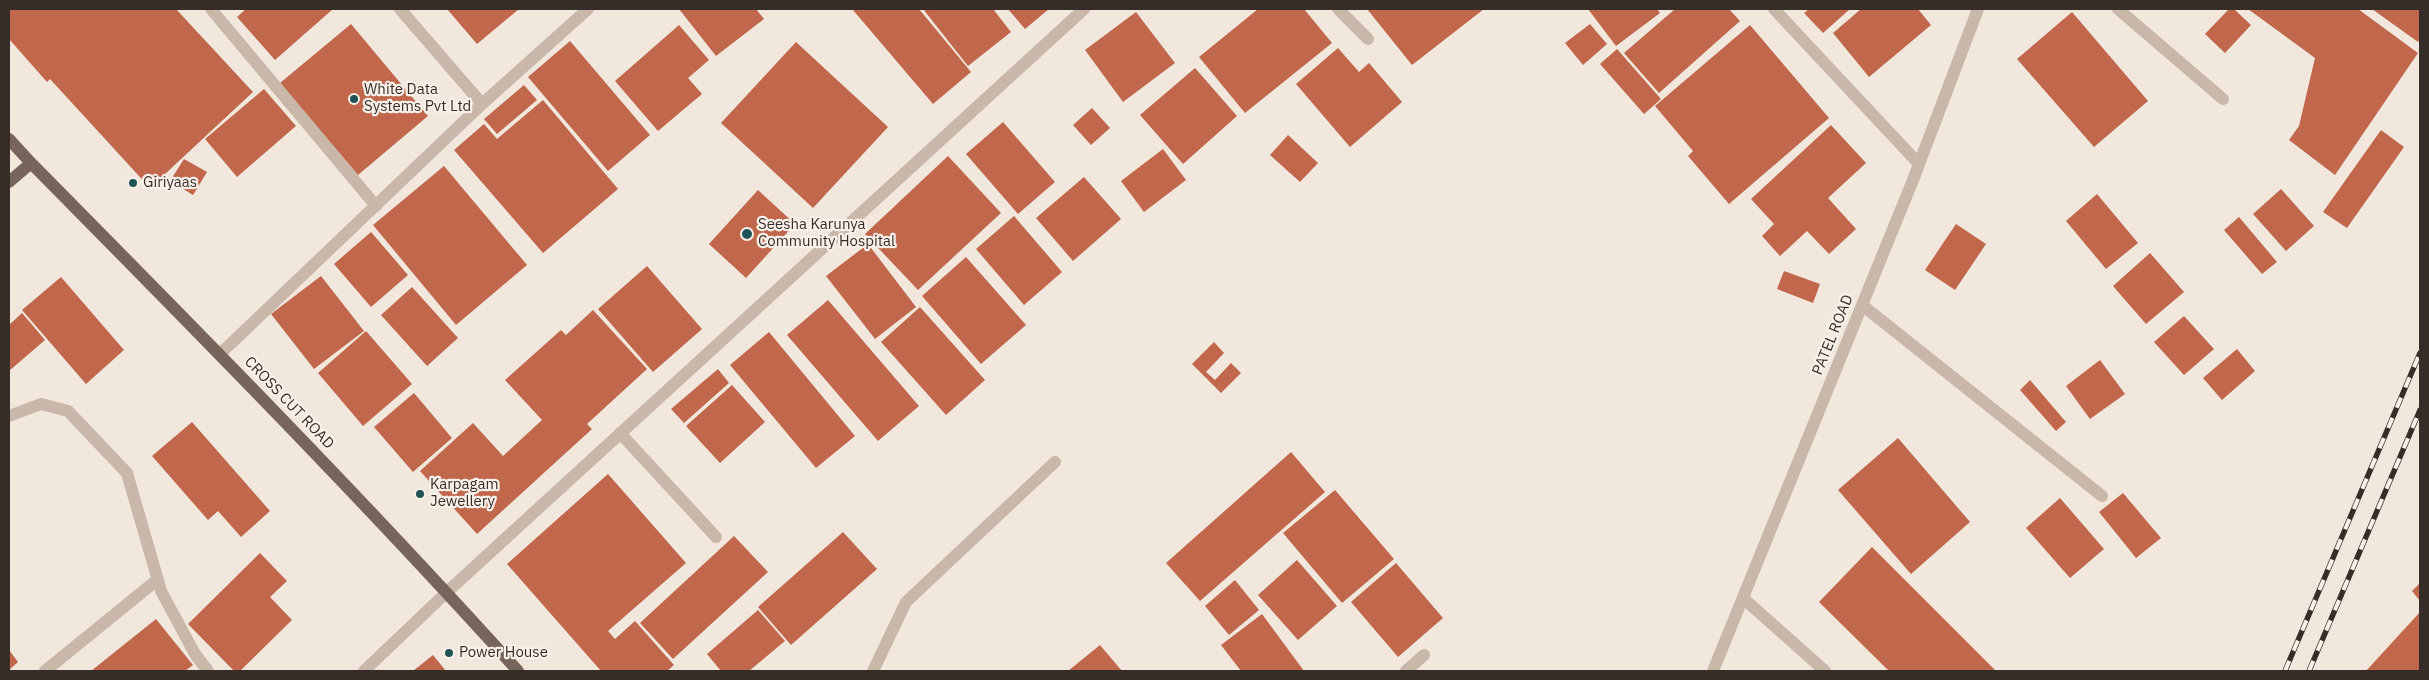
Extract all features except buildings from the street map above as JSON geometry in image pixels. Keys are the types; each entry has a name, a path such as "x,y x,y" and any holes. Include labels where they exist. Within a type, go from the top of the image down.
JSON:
{"main road":[{"name":"CROSS CUT ROAD","path":"9,139 220,354 446,592 518,671"},
{"path":"9,182 31,163"}],"street":[{"path":"211,9 376,206"},
{"path":"400,9 482,104"},
{"path":"220,354 482,104 588,9"},
{"path":"364,671 446,592 1084,9"},
{"path":"1338,9 1368,39"},
{"path":"1774,9 1919,164"},
{"name":"PATEL ROAD","path":"1714,671 1919,164 1978,9"},
{"path":"2118,9 2223,99"},
{"path":"1862,305 2102,496"},
{"path":"9,416 41,404 68,411 127,473 161,592 195,654 208,671"},
{"path":"620,433 716,537"},
{"path":"873,671 906,602 1055,462"},
{"path":"45,671 157,580"},
{"path":"1743,598 1824,671"},
{"path":"1406,671 1424,654"}],"railway":[{"path":"2285,671 2420,353"},
{"path":"2309,671 2420,410"}],"place":[{"name":"White Data Systems Pvt Ltd","path":"354,99"},
{"name":"Giriyaas","path":"133,183"},
{"name":"Seesha Karunya Community Hospital","path":"747,234"},
{"name":"Karpagam Jewellery","path":"420,494"},
{"name":"Power House","path":"449,653"}]}
